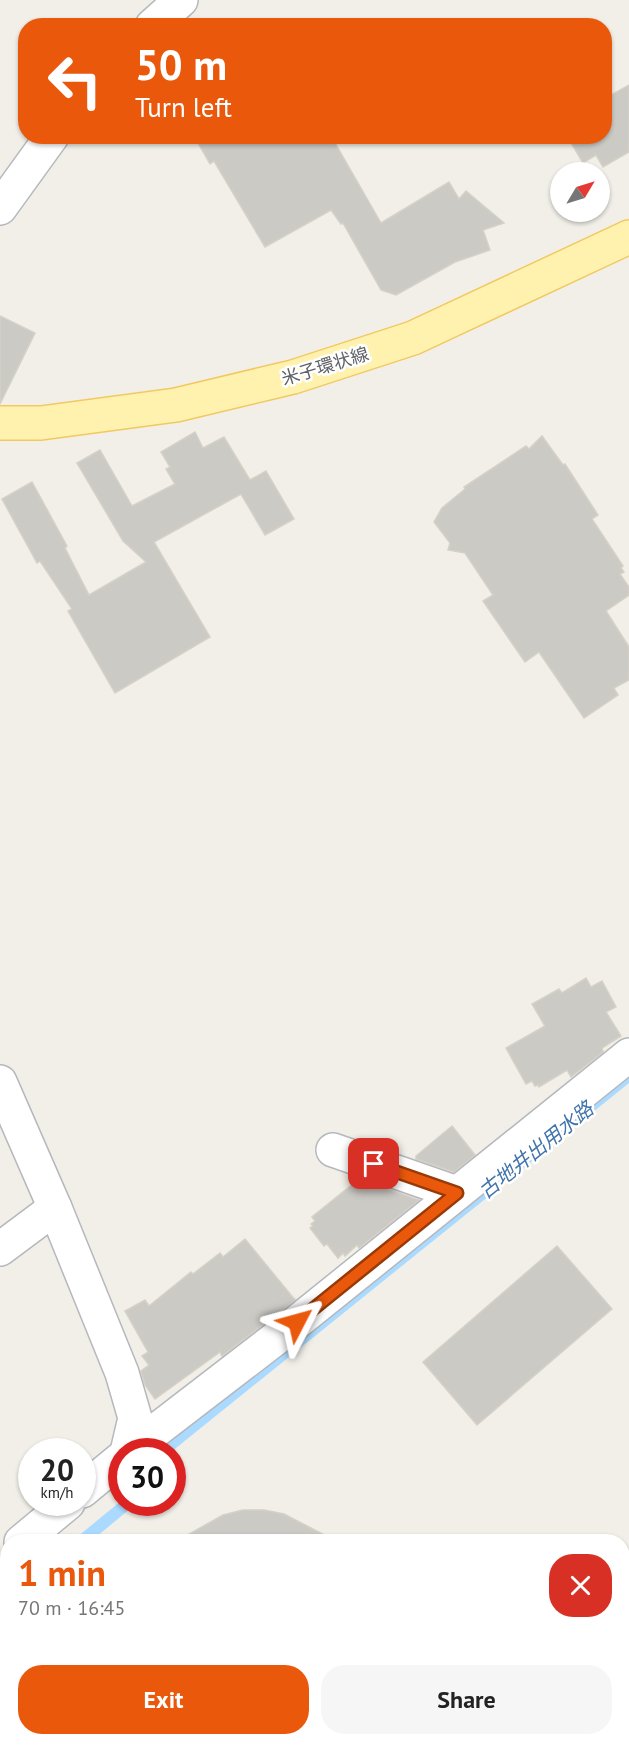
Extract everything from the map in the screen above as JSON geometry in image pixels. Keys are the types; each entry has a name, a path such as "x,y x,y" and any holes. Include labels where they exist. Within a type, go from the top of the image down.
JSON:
{"main road":[{"name":"米子環状線","path":"0,423 41,423 176,405 293,377 413,338 629,237"}],"street":[{"path":"161,18 181,0"},
{"path":"0,208 46,144"},
{"path":"145,1438 297,1322 629,1055"},
{"path":"0,1082 56,1208 122,1373 135,1418 130,1438"},
{"path":"333,1150 457,1193"},
{"path":"0,1249 56,1208"},
{"path":"96,1479 108,1470"},
{"path":"31,1534 52,1516"}],"water":[{"name":"古地井出用水路","path":"629,1067 629,1083 186,1440 186,1438 168,1438"},
{"path":"108,1512 108,1516 121,1516 100,1534 81,1534"}],"building":[{"path":"629,85 629,152 610,163 600,162 596,155 582,162 572,144 612,144 612,95"},
{"path":"199,144 336,144 381,223 449,182 459,199 466,191 504,223 483,230 490,250 455,262 396,295 381,290 343,223 341,224 331,210 265,247 214,161 210,164"},
{"path":"0,316 35,333 0,404"},
{"path":"195,432 203,448 224,437 250,480 266,471 294,519 265,535 241,494 154,542 210,637 115,693 68,611 72,609 40,561 37,563 2,499 32,482 67,546 65,548 89,595 146,562 123,541 77,463 100,450 132,506 175,484 166,469 170,467 161,452"},
{"path":"542,436 563,465 565,464 598,515 592,519 623,566 621,568 624,572 620,574 629,587 629,595 606,611 629,647 629,680 614,688 618,695 584,718 539,652 525,662 483,601 493,595 465,553 448,550 450,543 434,522 442,508 465,489 464,487 526,446 529,449"},
{"path":"586,978 591,987 602,981 616,1007 606,1012 621,1036 602,1048 603,1052 571,1077 567,1070 539,1087 535,1086 532,1081 526,1084 506,1048 545,1026 532,1004 559,989 562,993"},
{"path":"452,1126 475,1155 454,1172 416,1159 416,1156"},
{"path":"359,1179 419,1200 359,1248 357,1245 345,1256 343,1253 338,1258 327,1244 324,1246 310,1228 315,1221 312,1217"},
{"path":"245,1239 295,1300 222,1356 220,1352 155,1399 145,1385 141,1371 149,1365 142,1356 148,1352 125,1311 145,1300 149,1306 191,1272 193,1274 220,1253 223,1257"},
{"path":"557,1246 612,1309 477,1425 423,1362"},
{"path":"243,1510 264,1510 284,1514 323,1534 189,1534 223,1515"}],"route":[{"path":"297,1322 457,1193 374,1164"}]}
